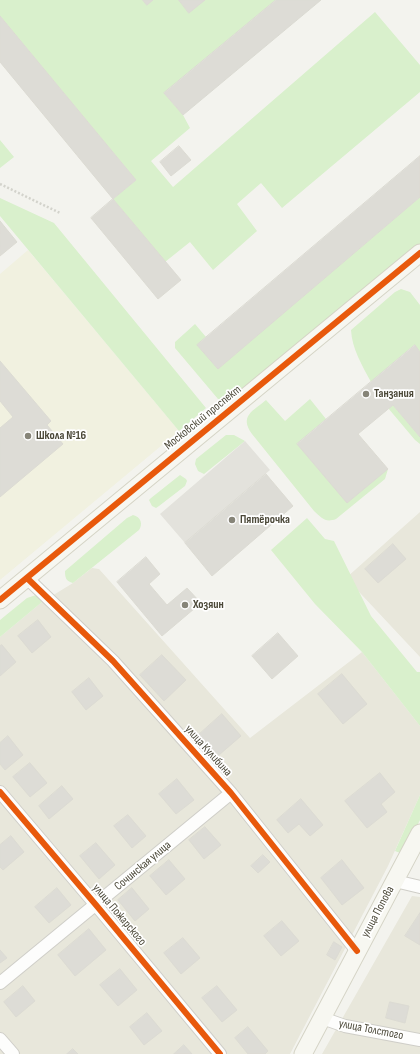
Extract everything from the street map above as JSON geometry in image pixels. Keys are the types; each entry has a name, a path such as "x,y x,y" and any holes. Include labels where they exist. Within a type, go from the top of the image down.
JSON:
{"street":[{"name":"Московский проспект","path":"0,600 420,253"},
{"name":"улица Кулибина","path":"27,578 113,662 231,793 357,951"},
{"name":"улица Пожарского","path":"0,792 220,1054"},
{"name":"Сочинская улица","path":"0,983 231,793"},
{"name":"улица Попова","path":"303,1054 420,833"},
{"path":"395,881 420,886"},
{"name":"улица Толстого","path":"322,1018 345,1026 420,1040"},
{"path":"0,1039 13,1054"}],"path":[{"path":"0,184 60,213"}],"shaded area":[{"path":"28,250 179,431 0,580 0,274"},
{"path":"245,441 270,470 185,543 160,514"},
{"path":"420,512 420,657 346,578"},
{"path":"92,568 99,569 250,738 362,652 420,726 420,795 388,866 290,1054 0,1054 0,637 42,602 73,583"},
{"path":"412,896 420,897 420,1054 322,1054"}],"green space":[{"path":"0,0 276,0 164,93 183,115 190,128 151,161 173,187 375,12 420,65 420,92 282,208 261,183 237,204 257,231 213,270 190,242 165,262 113,199 136,180 0,16"},
{"path":"0,140 14,157 0,168"},
{"path":"420,197 420,246 231,404 218,399 175,348 175,342 195,324 206,337 198,345 218,368"},
{"path":"0,198 54,223 206,408 179,431 0,216"},
{"path":"401,289 410,292 420,305 420,352 414,345 371,382 355,350 351,330 395,292"},
{"path":"310,399 326,419 297,444 388,469 385,479 336,519 332,520 324,519 314,511 252,434 247,423 249,414 266,400 285,421"},
{"path":"393,405 420,437 420,444 388,408"},
{"path":"226,435 234,435 245,441 204,474 198,471 195,464 196,459"},
{"path":"180,475 187,481 185,486 156,508 152,506 149,500"},
{"path":"133,515 138,517 140,521 141,525 139,530 73,583 67,580 65,571 127,518"},
{"path":"307,518 325,539 334,541 371,616 417,672 420,672 420,726 362,652 315,604 271,550"},
{"path":"36,595 42,602 0,637 0,620 27,598"},
{"path":"420,795 420,820 404,852 400,853 395,851"}],"building":[{"path":"143,0 153,0 147,5"},
{"path":"179,0 205,0 189,13"},
{"path":"276,0 321,0 183,115 164,93"},
{"path":"0,16 136,180 113,199 0,62"},
{"path":"179,146 191,160 171,176 160,162"},
{"path":"420,156 420,197 218,369 197,345"},
{"path":"113,199 181,280 158,299 91,218"},
{"path":"0,221 17,242 0,256"},
{"path":"415,345 420,352 420,437 393,405 358,434 388,469 347,503 297,444"},
{"name":"Школа №16","path":"0,361 51,421 47,425 63,444 0,497 0,428 13,417 0,401"},
{"path":"266,474 293,506 212,576 185,543"},
{"path":"393,544 406,559 378,583 365,569"},
{"path":"146,557 160,574 149,584 167,605 187,588 201,603 162,636 117,582"},
{"path":"38,620 51,637 32,653 18,636"},
{"path":"278,633 298,656 272,679 252,656"},
{"path":"2,645 16,662 0,676 0,646"},
{"path":"162,655 186,680 164,701 140,675"},
{"path":"342,674 367,704 343,724 318,694"},
{"path":"89,678 103,696 86,710 72,692"},
{"path":"222,714 241,736 212,761 193,740"},
{"path":"8,736 23,755 5,770 0,764 0,743"},
{"path":"30,763 47,783 30,797 13,777"},
{"path":"380,773 395,792 381,804 387,812 367,828 345,801"},
{"path":"177,779 194,800 176,814 159,794"},
{"path":"62,786 73,799 49,819 39,806"},
{"path":"301,799 323,825 310,836 299,824 288,833 277,820"},
{"path":"128,815 146,836 132,848 114,826"},
{"path":"205,827 221,845 204,859 189,840"},
{"path":"11,836 24,852 3,870 0,867 0,845"},
{"path":"96,843 115,865 99,879 80,856"},
{"path":"263,855 270,862 258,873 251,866"},
{"path":"169,860 185,879 166,895 150,876"},
{"path":"342,860 364,888 342,905 321,878"},
{"path":"57,888 71,905 49,923 35,907"},
{"path":"132,888 149,909 135,921 118,900"},
{"path":"420,913 420,945 405,936"},
{"path":"282,921 299,941 281,956 264,936"},
{"path":"89,929 106,950 75,976 58,955"},
{"path":"183,938 200,958 181,974 164,953"},
{"path":"334,942 342,947 335,960 327,955"},
{"path":"0,950 7,958 0,963"},
{"path":"120,969 137,990 118,1006 100,985"},
{"path":"23,986 35,1001 16,1017 4,1002"},
{"path":"217,986 237,1010 222,1022 202,998"},
{"path":"390,1002 409,1006 405,1023 386,1018"},
{"path":"147,1013 162,1031 144,1045 130,1027"},
{"path":"248,1027 268,1051 265,1054 248,1054 235,1038"},
{"path":"184,1045 192,1054 174,1054"},
{"path":"73,1049 78,1054 67,1054"}],"cycle path":[{"path":"0,600 420,253"},
{"path":"27,578 113,661 231,793 357,951"},
{"path":"0,792 220,1054"}],"place":[{"name":"Танзания","path":"366,394"},
{"name":"Школа №16","path":"28,436"},
{"name":"Пятёрочка","path":"232,520"},
{"name":"Хозяин","path":"185,605"}]}
